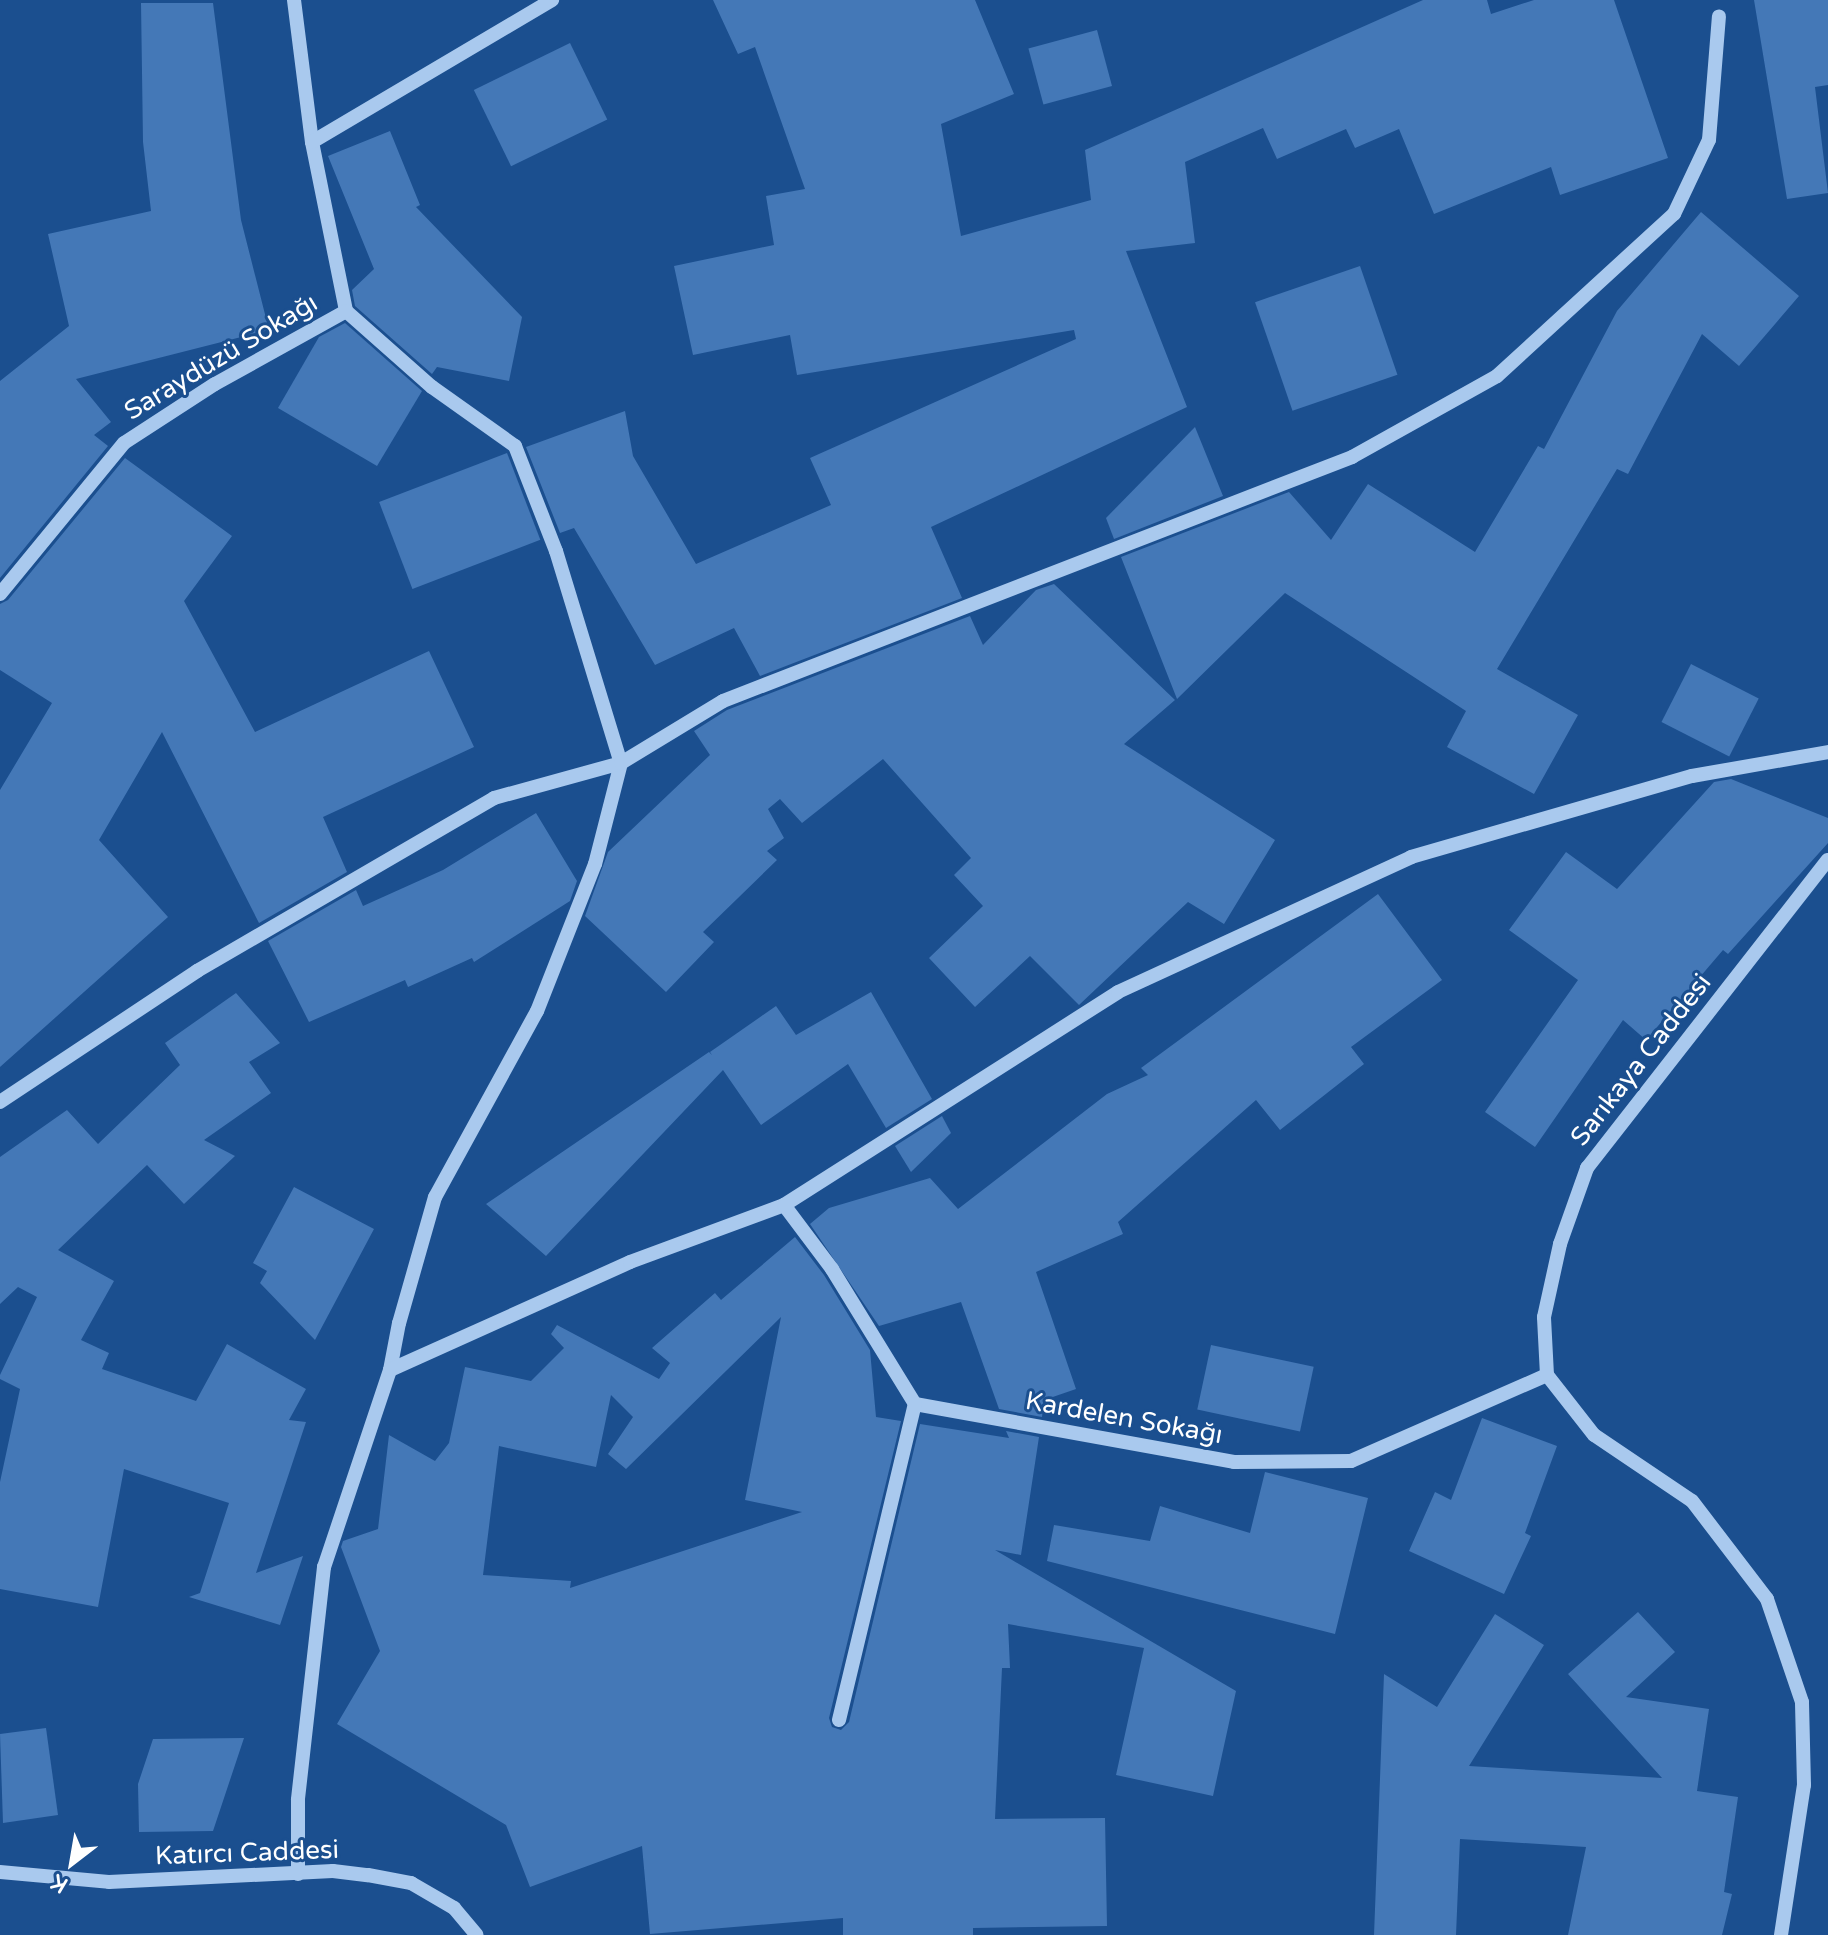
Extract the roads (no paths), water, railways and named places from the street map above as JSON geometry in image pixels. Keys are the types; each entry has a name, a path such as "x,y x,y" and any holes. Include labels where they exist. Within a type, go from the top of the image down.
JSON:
{"street":[{"path":"294,0 312,142 333,262 346,311 432,387 515,446 556,551 621,763 595,864 537,1011 435,1197 399,1323 390,1370 324,1567 298,1800 298,1874"},
{"path":"312,142 552,0"},
{"path":"0,1102 197,971 494,798 621,763 723,701 1352,457 1497,376 1674,214 1709,140 1719,16"},
{"name":"Saraydüzü Sokağı","path":"0,594 124,443 215,384 346,311"},
{"path":"390,1370 630,1262 784,1205 1118,992 1411,857 1692,776 1828,752"},
{"name":"Sarıkaya Caddesi","path":"1547,1375 1544,1317 1560,1244 1587,1168 1828,860"},
{"path":"784,1205 832,1269 915,1404 839,1720"},
{"path":"1547,1375 1594,1435 1692,1501 1767,1599 1802,1702 1804,1785 1781,1935"},
{"name":"Kardelen Sokağı","path":"915,1404 1234,1462 1351,1461 1547,1375"},
{"name":"Katırcı Caddesi","path":"0,1872 109,1882 333,1871 411,1883 454,1908 477,1935"}]}
